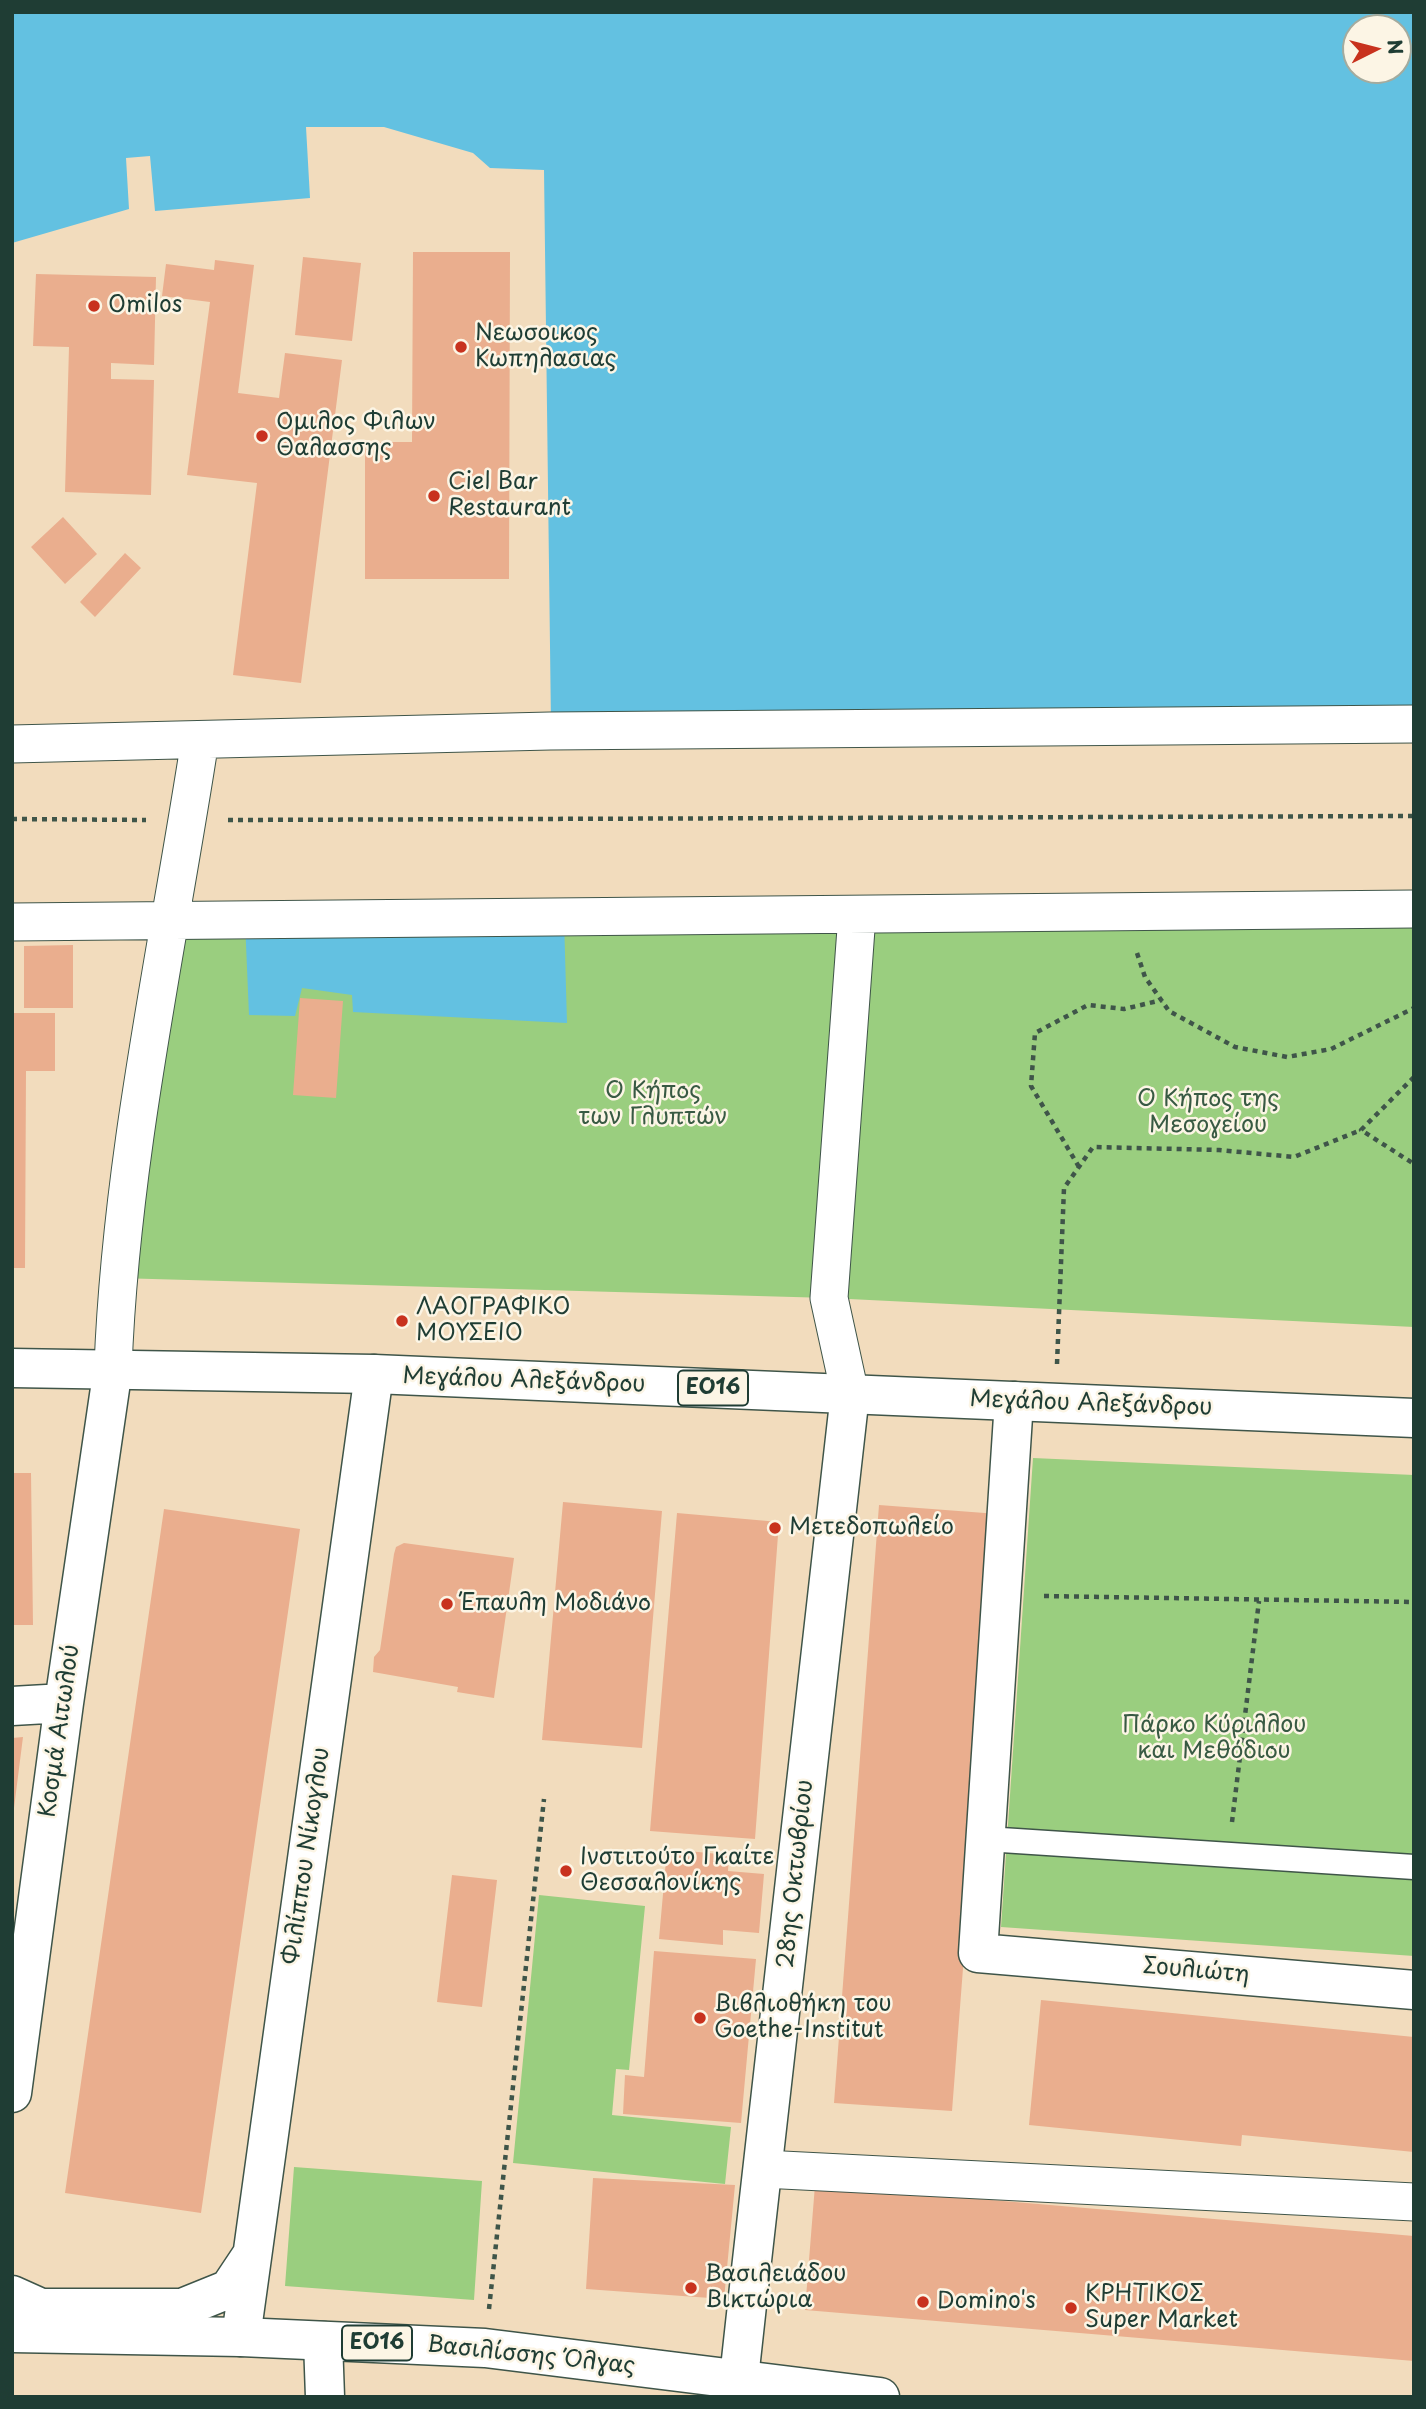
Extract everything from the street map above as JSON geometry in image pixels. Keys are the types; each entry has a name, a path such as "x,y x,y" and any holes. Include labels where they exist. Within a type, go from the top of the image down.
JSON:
{"street":[{"path":"12,744 550,731 1414,724"},
{"path":"113,1368 117,1278 168,922 200,740"},
{"path":"12,922 1414,909"},
{"path":"850,1394 829,1298 857,915"},
{"name":"Μεγάλου Αλεξάνδρου","path":"12,1368 374,1374 1414,1418"},
{"name":"Κοσμά Αιτωλού","path":"12,2093 17,2015 113,1368"},
{"name":"Φιλίππου Νίκογλου","path":"241,2337 374,1374"},
{"name":"28ης Οκτωβρίου","path":"740,2388 850,1394"},
{"path":"986,1839 1014,1401"},
{"path":"12,1706 64,1703"},
{"name":"Σουλιώτη","path":"986,1839 978,1953 1414,1990"},
{"path":"763,2169 1414,2202"},
{"path":"12,2295 41,2308 182,2308 229,2289 252,2255"},
{"name":"Βασιλίσσης Όλγας","path":"12,2333 241,2337 485,2348 740,2388 880,2397"},
{"path":"323,2341 326,2397"}],"lane":[{"path":"986,1839 1414,1867"}],"path":[{"path":"12,820 1414,816"},
{"path":"1131,912 1133,939 1145,977 1169,1011 1235,1047 1287,1057 1331,1049 1414,1008"},
{"path":"1079,1167 1031,1086 1035,1033 1088,1005 1124,1009 1162,1000"},
{"path":"1055,1402 1064,1188 1093,1147 1219,1150 1294,1157 1361,1130 1414,1077"},
{"path":"1361,1130 1414,1164"},
{"path":"1002,1595 1414,1602"},
{"path":"1229,1855 1259,1601"},
{"path":"485,2348 544,1799"}],"green space":[{"path":"1414,909 1414,1327 829,1298 117,1278 168,922"},
{"name":"Πάρκο Κύριλλου και Μεθόδιου","path":"1033,1458 1414,1475 1414,1956 1001,1927"},
{"path":"539,1895 645,1906 629,2070 616,2069 612,2115 731,2127 725,2184 513,2163"},
{"path":"294,2167 482,2181 474,2300 285,2286"}],"water":[{"path":"12,12 1414,12 1414,718 551,725 544,170 490,168 473,153 384,127 306,127 310,198 155,211 150,156 126,158 129,209 12,243"},
{"path":"564,919 567,1023 353,1012 352,995 302,988 295,1016 249,1015 245,921"}],"building":[{"name":"Νεωσοικος Κωπηλασιας","path":"413,252 510,252 509,579 365,579 365,442 412,442"},
{"path":"303,257 361,263 352,341 295,335"},
{"name":"Ομιλος Φιλων Θαλασσης","path":"215,260 254,265 238,393 279,398 285,353 342,360 301,683 233,675 257,483 187,475 210,302 162,296 166,264 214,270"},
{"path":"36,274 156,277 154,365 111,363 111,379 154,380 151,495 65,492 69,347 33,346"},
{"path":"63,517 97,554 65,584 31,547"},
{"path":"125,553 141,568 95,617 80,602"},
{"path":"73,945 73,1008 24,1008 24,946"},
{"path":"300,998 343,1001 336,1098 293,1095"},
{"path":"12,1013 55,1013 55,1071 26,1071 25,1268 12,1268"},
{"path":"12,1473 31,1473 33,1625 12,1625"},
{"path":"563,1502 662,1511 642,1748 542,1740"},
{"path":"879,1505 998,1514 952,2111 834,2103"},
{"path":"164,1509 300,1529 201,2213 65,2193"},
{"path":"677,1513 779,1522 755,1839 650,1831"},
{"name":"Έπαυλη Μοδιάνο","path":"404,1543 514,1558 494,1698 457,1692 458,1687 373,1672 374,1657 380,1650 394,1554 396,1547"},
{"path":"23,1737 14,1808 12,1808 12,1738"},
{"path":"667,1849 729,1855 728,1871 764,1874 759,1933 723,1930 723,1945 659,1939"},
{"path":"452,1875 497,1880 482,2007 437,2002"},
{"name":"Βιβλιοθήκη του Goethe-Institut","path":"654,1951 756,1959 741,2123 623,2114 625,2075 644,2077"},
{"path":"1041,2000 1414,2037 1414,2152 1242,2135 1241,2146 1029,2125"},
{"path":"593,2178 735,2185 724,2299 586,2289"},
{"path":"815,2185 1414,2236 1414,2361 805,2310"}],"place":[{"name":"Omilos","path":"94,306"},
{"name":"Νεωσοικος Κωπηλασιας","path":"461,347"},
{"name":"Ομιλος Φιλων Θαλασσης","path":"262,436"},
{"name":"Ciel Bar Restaurant","path":"434,496"},
{"name":"ΛΑΟΓΡΑΦΙΚΟ ΜΟΥΣΕΙΟ","path":"402,1321"},
{"name":"Μετεδοπωλείο","path":"775,1528"},
{"name":"Έπαυλη Μοδιάνο","path":"447,1604"},
{"name":"Ινστιτούτο Γκαίτε Θεσσαλονίκης","path":"566,1871"},
{"name":"Βιβλιοθήκη του Goethe-Institut","path":"700,2018"},
{"name":"Βασιλειάδου Βικτώρια","path":"691,2288"},
{"name":"Domino's","path":"923,2302"},
{"name":"ΚΡΗΤΙΚΟΣ Super Market","path":"1071,2308"}],"park label":[{"name":"Ο Κήπος των Γλυπτών","path":"653,1105"},
{"name":"Ο Κήπος της Μεσογείου","path":"1208,1113"}]}
